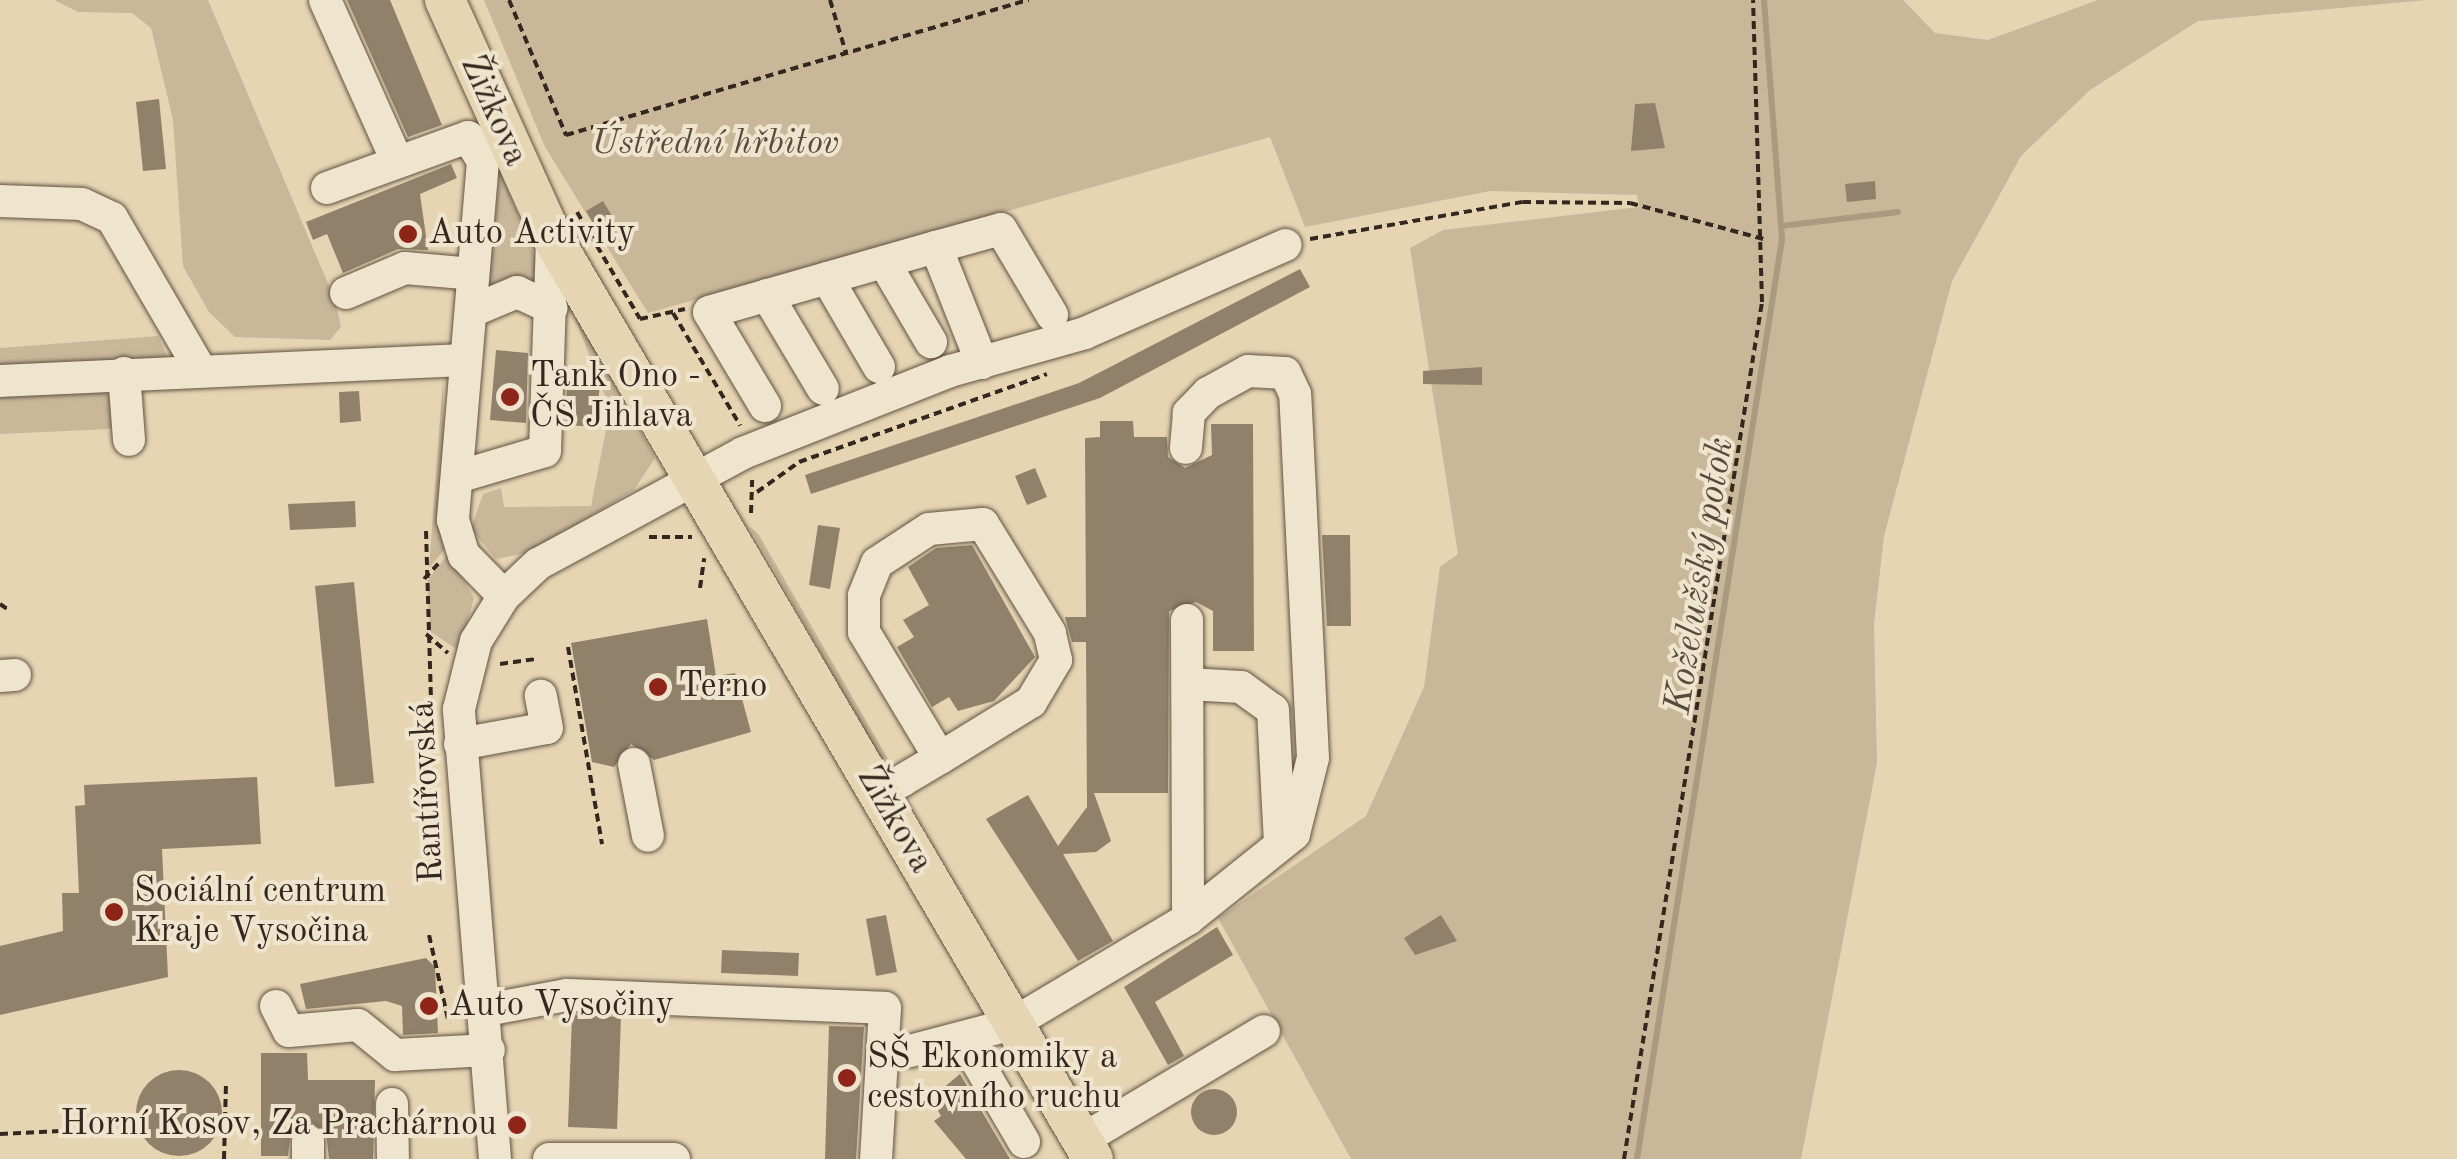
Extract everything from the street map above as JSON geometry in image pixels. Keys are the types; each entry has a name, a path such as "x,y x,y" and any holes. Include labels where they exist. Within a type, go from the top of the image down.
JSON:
{"main road":[{"name":"Žižkova","path":"445,0 493,148 552,237 697,480 1087,1150"}],"street":[{"path":"324,0 396,159"},
{"path":"327,188 396,159 468,137 493,148 472,274 472,311 464,360 464,475 457,541 504,596"},
{"path":"0,201 82,204 112,218 200,369"},
{"path":"752,416 709,312 1001,228 1052,315"},
{"path":"464,475 544,451 552,237"},
{"path":"697,480 791,433 982,362 1085,333 1285,246"},
{"path":"936,247 982,362"},
{"path":"884,262 931,342"},
{"path":"346,293 405,268 472,274"},
{"path":"827,278 879,367"},
{"path":"472,311 517,292 552,308"},
{"path":"767,296 823,389"},
{"path":"0,381 464,360"},
{"path":"910,1051 965,1042 1012,1024 1188,919 1279,850 1294,834 1313,758 1294,394 1284,373 1248,371 1208,392 1189,413 1186,448"},
{"path":"124,373 129,440"},
{"name":"Rantířovská","path":"494,1159 486,1010 460,744 468,662 504,596 538,564 697,480"},
{"path":"878,794 940,758 1031,702 1056,660 1050,633 983,524 929,529 877,563 864,596 864,632 940,758"},
{"path":"1187,620 1188,919"},
{"path":"1188,684 1241,686 1273,710 1279,850"},
{"path":"460,744 547,728 541,696"},
{"path":"634,764 648,836"},
{"path":"486,1010 567,995 885,1008 876,1159"},
{"path":"276,1006 289,1032 358,1026 395,1055 489,1050"},
{"path":"1087,1150 1264,1031"},
{"path":"965,1042 1024,1142"},
{"path":"392,1104 393,1159"},
{"path":"548,1159 674,1159"}],"path":[{"path":"508,0 566,135 1028,0"},
{"path":"830,0 846,54"},
{"path":"1624,1159 1767,240 1754,0"},
{"path":"1285,246 1523,202 1630,203 1767,240"},
{"path":"672,312 752,416"},
{"path":"756,492 799,462 997,394"},
{"path":"637,542 659,532 690,536 704,556 700,588"},
{"path":"422,582 430,682"},
{"path":"0,604 10,611"},
{"path":"426,634 451,656"},
{"path":"568,648 602,844"},
{"path":"492,665 494,657"},
{"path":"429,935 448,1012"},
{"path":"224,1159 226,1081"},
{"path":"0,1134 61,1131"}],"green space":[{"path":"54,0 208,0 335,300 341,327 330,340 235,337 209,312 183,266 173,120 151,28 132,13 78,12"},
{"name":"Ústřední hřbitov","path":"484,0 1903,0 1935,33 1988,40 2098,0 2426,0 2198,21 2090,90 2021,156 1952,281 1884,536 1874,624 1877,763 1801,1159 1351,1159 1218,918 1366,816 1424,687 1440,567 1458,554 1410,248 1443,230 1639,207 1637,195 1490,191 1305,227 1270,137 648,313 545,147"},
{"path":"500,170 543,277 540,282 488,287"},
{"path":"569,303 655,458 634,490 531,552 496,559 471,529 483,494 501,488 504,507 591,506 610,409"},
{"path":"158,336 169,361 0,373 0,348"},
{"path":"443,380 445,549 429,568"},
{"path":"106,391 117,419 110,429 0,434 0,392"},
{"path":"749,526 759,535 891,764 884,764"},
{"path":"448,554 474,598 459,651 430,631 427,581"}],"building":[{"path":"347,0 390,0 442,125 408,137"},
{"path":"159,99 166,169 143,171 136,102"},
{"path":"1655,103 1665,148 1631,151 1635,104"},
{"path":"451,164 457,178 420,194 428,250 398,249 343,273 327,234 313,240 306,222"},
{"path":"1875,181 1876,199 1847,202 1845,184"},
{"path":"603,201 618,226 601,236 586,211"},
{"path":"1300,269 1310,287 1100,398 811,494 805,475 1079,383"},
{"path":"496,350 528,353 526,423 490,420"},
{"path":"1482,367 1482,385 1423,384 1423,371"},
{"path":"567,376 600,378 597,427 566,425"},
{"path":"359,391 361,421 340,423 339,392"},
{"path":"1100,421 1133,421 1134,437 1167,437 1168,457 1185,468 1212,455 1211,424 1253,424 1254,651 1213,651 1213,611 1196,602 1169,611 1168,793 1094,793 1111,841 1096,852 1063,854 1113,941 1078,961 986,819 1028,795 1058,846 1087,807 1086,642 1072,642 1065,617 1086,617 1085,438 1100,437"},
{"path":"1035,468 1047,497 1027,505 1015,476"},
{"path":"355,501 356,527 290,530 288,504"},
{"path":"818,525 840,528 830,589 809,585"},
{"path":"1322,535 1350,535 1351,626 1327,626"},
{"path":"972,545 1035,657 994,701 958,711 949,697 932,707 897,647 914,637 903,620 929,605 908,567 936,548"},
{"path":"354,582 374,783 335,787 315,586"},
{"name":"Terno","path":"707,619 716,676 735,673 751,732 654,760 631,744 614,767 592,762 571,643"},
{"name":"Sociální centrum Kraje Vysočina","path":"257,777 261,844 162,849 168,977 0,1015 0,946 63,931 62,893 79,893 75,806 85,805 84,785"},
{"path":"886,915 897,972 876,976 866,919"},
{"path":"1441,915 1457,941 1415,955 1404,938"},
{"path":"1217,927 1233,955 1155,1002 1184,1056 1168,1065 1124,987"},
{"path":"722,950 799,953 798,976 721,973"},
{"path":"426,958 435,967 438,1033 403,1035 402,1006 386,1001 306,1009 300,984"},
{"path":"572,1015 621,1017 617,1129 568,1127"},
{"name":"SŠ Ekonomiky a cestovního ruchu","path":"829,1026 864,1027 856,1159 825,1159"},
{"path":"261,1053 307,1053 308,1080 375,1080 373,1159 329,1159 326,1132 309,1121 291,1130 288,1156 261,1156"},
{"path":"179,1070 209,1083 222,1113 209,1143 179,1156 149,1143 136,1113 149,1083"},
{"path":"960,1074 1010,1159 966,1159 934,1121 941,1116 931,1098"},
{"path":"1214,1089 1230,1096 1237,1112 1230,1128 1214,1135 1198,1128 1191,1112 1198,1096"}],"waterway":[{"name":"Koželužský potok","path":"1637,1159 1782,239 1764,0"},
{"path":"1781,226 1898,212"}],"place":[{"name":"Auto Activity","path":"408,234"},
{"name":"Tank Ono - ČS Jihlava","path":"510,397"},
{"name":"Terno","path":"658,687"},
{"name":"Sociální centrum Kraje Vysočina","path":"114,912"},
{"name":"Auto Vysočiny","path":"429,1006"},
{"name":"SŠ Ekonomiky a cestovního ruchu","path":"847,1078"},
{"name":"Horní Kosov, Za Prachárnou","path":"517,1125"}]}
